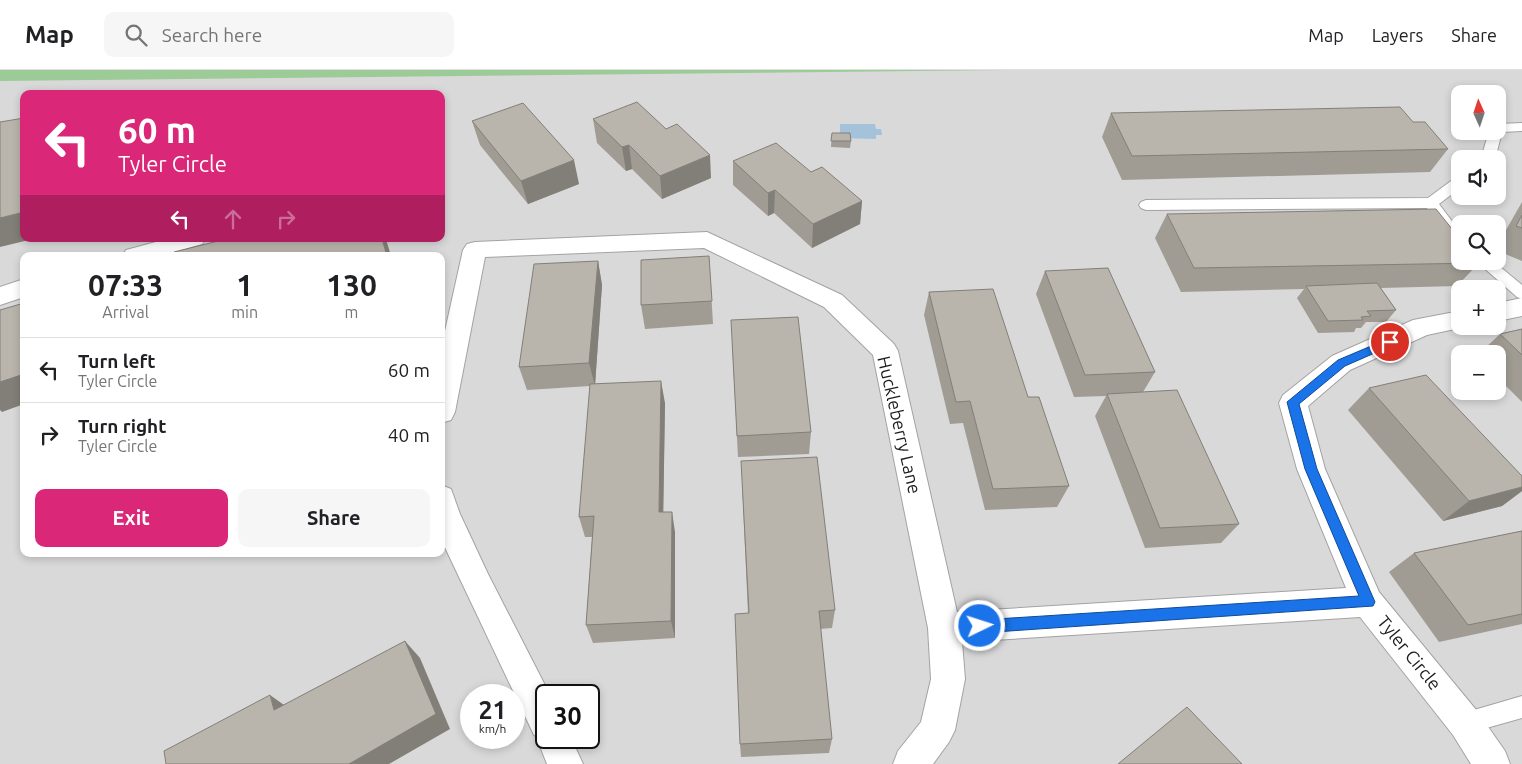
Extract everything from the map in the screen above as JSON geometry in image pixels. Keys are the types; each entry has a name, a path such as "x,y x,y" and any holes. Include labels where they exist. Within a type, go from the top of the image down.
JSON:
{"street":[{"name":"Huckleberry Lane","path":"445,393 475,250 707,240 833,301 885,351 944,628 948,679 936,730 911,764"},
{"path":"148,252 183,242"},
{"path":"0,296 20,289"},
{"path":"1506,310 1522,307"},
{"name":"Tyler Circle","path":"1451,322 1422,328 1342,363 1293,402 1311,469 1368,602 1465,723 1492,764"},
{"path":"445,514 477,584 535,701"},
{"path":"944,628 1368,602"},
{"path":"558,749 564,764"}],"lane":[{"path":"1506,128 1522,127"},
{"path":"1146,205 1432,203 1451,187"},
{"path":"1432,203 1451,229"},
{"path":"1494,270 1522,293"},
{"path":"1465,723 1522,707"}],"shaded area":[{"path":"0,70 1522,70 1522,764 0,764"}],"green space":[{"path":"0,70 1006,70 0,81"}],"water":[{"path":"840,124 875,124 876,129 881,129 882,135 876,135 876,139 840,138"}],"building":[{"path":"637,102 666,129 677,124 710,155 660,176 629,145 622,147 593,119"},
{"path":"523,103 574,160 521,181 472,121"},
{"path":"1400,107 1413,122 1425,122 1448,149 1132,156 1111,113"},
{"path":"20,119 20,213 0,218 0,122"},
{"path":"832,133 850,133 851,141 831,141"},
{"path":"776,143 811,172 822,167 862,201 813,224 775,190 768,193 733,161"},
{"path":"1436,209 1451,228 1451,263 1194,268 1167,214"},
{"path":"1522,215 1522,228 1516,226"},
{"path":"214,242 383,242 386,252 174,252"},
{"path":"709,256 712,301 641,305 641,260"},
{"path":"598,261 589,363 519,367 534,264"},
{"path":"1108,268 1155,372 1085,375 1045,271"},
{"path":"1377,283 1396,310 1367,311 1371,316 1361,317 1363,320 1328,321 1306,286"},
{"path":"993,289 1028,397 1039,397 1069,486 993,489 970,401 956,402 929,292"},
{"path":"20,304 20,375 0,382 0,310"},
{"path":"798,317 811,432 737,436 731,320"},
{"path":"1522,329 1522,355 1501,335 1506,335 1506,333"},
{"path":"1426,375 1522,476 1522,487 1469,501 1369,388"},
{"path":"661,381 659,512 672,512 671,621 586,625 594,516 579,517 590,384"},
{"path":"1177,390 1239,524 1160,528 1107,394"},
{"path":"817,457 835,610 819,611 832,739 740,744 735,614 749,613 741,461"},
{"path":"1522,531 1522,614 1468,625 1414,553"},
{"path":"405,641 436,714 349,764 166,764 164,751 270,695 274,710"},
{"path":"1187,707 1242,764 1118,764"}],"route":[{"path":"980,626 1368,602 1311,469 1293,402 1342,363 1390,342"}]}
